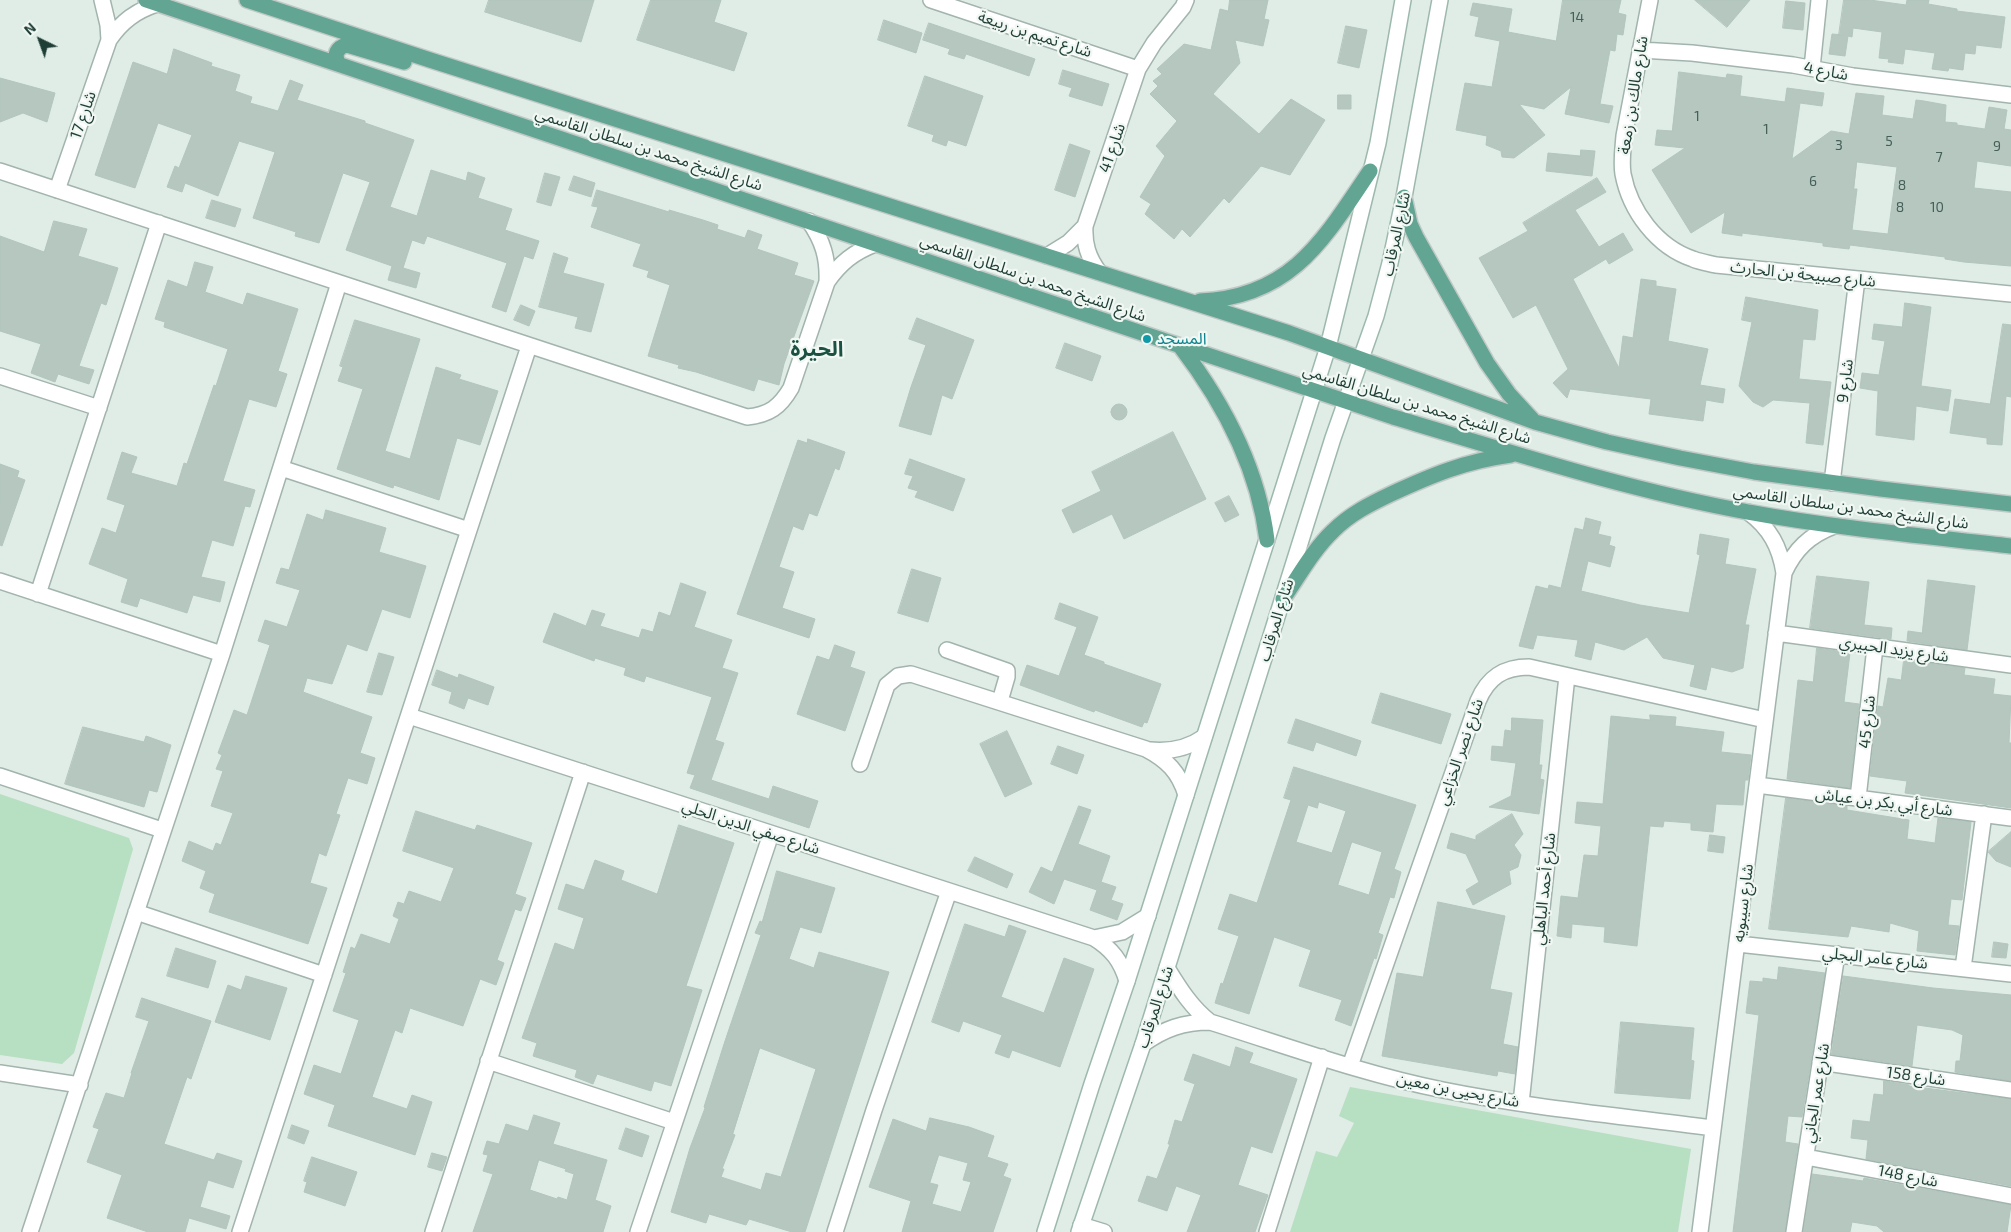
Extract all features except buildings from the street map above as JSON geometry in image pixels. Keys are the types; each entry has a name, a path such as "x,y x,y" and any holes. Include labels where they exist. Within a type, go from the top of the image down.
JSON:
{"main road":[{"name":"شارع الشيخ محمد بن سلطان القاسمي","path":"247,0 1289,333 1535,422 1607,442 1754,472 2011,504"},
{"name":"شارع الشيخ محمد بن سلطان القاسمي","path":"152,2 1346,401 1517,454 1621,484 1748,512 1834,526 2011,546"},
{"path":"339,64 336,60 337,51 339,48 347,45 406,63 430,60"},
{"path":"1189,301 1216,300 1242,294 1267,285 1290,271 1320,244 1370,171"},
{"path":"1404,197 1410,224 1416,237 1482,354 1509,394 1535,422"},
{"path":"1180,346 1217,399 1232,429 1256,486 1267,540"},
{"path":"1283,599 1320,545 1333,530 1354,513 1408,486 1461,465 1517,454"}],"street":[{"name":"شارع 17","path":"102,0 108,25 109,40"},
{"name":"شارع تميم بن ربيعة","path":"931,0 1138,69"},
{"name":"شارع 41","path":"1098,272 1087,251 1085,226 1138,69 1154,43 1183,7 1186,0"},
{"name":"شارع المرقاب","path":"1045,1232 1092,1084 1128,981 1328,347 1378,142 1403,0"},
{"name":"شارع المرقاب","path":"1080,1228 1143,1044 1346,401 1376,316 1404,197 1440,0"},
{"name":"شارع مالك بن زمعة","path":"1627,191 1623,173 1622,154 1650,0"},
{"path":"1812,68 1819,0"},
{"name":"شارع 17","path":"57,190 109,40 118,27 129,17 152,2"},
{"name":"شارع 4","path":"1640,50 1692,52 1812,68 1853,76 2011,94"},
{"path":"0,171 746,417 761,416 774,410 784,400 791,388 828,282 836,269 847,258 860,249 875,244"},
{"name":"شارع صبيحة بن الحارث","path":"1627,191 1637,213 1652,232 1670,248 1692,259 1716,265 2011,294"},
{"path":"809,221 819,235 825,250 828,282"},
{"path":"38,594 159,224"},
{"name":"شارع 41","path":"1047,256 1068,243 1085,226"},
{"name":"شارع 9","path":"1832,483 1857,279"},
{"path":"30,1232 222,654 339,283"},
{"path":"240,1232 529,346"},
{"path":"0,376 98,408"},
{"path":"281,468 469,530"},
{"name":"شارع سيبويه","path":"1700,1232 1784,573 1777,545 1760,521 1748,512"},
{"name":"شارع سيبويه","path":"1784,573 1798,548 1821,531 1834,526"},
{"path":"0,581 222,654"},
{"name":"شارع يزيد الحبيري","path":"1776,633 2011,665"},
{"name":"شارع 45","path":"1858,798 1875,647"},
{"path":"947,650 1007,671 1007,678 1000,701"},
{"name":"شارع نصر الخزاعي","path":"1350,1066 1482,691 1497,674 1507,669 1529,667 1765,720"},
{"path":"860,764 888,685 898,676 912,674 1146,749 1162,751 1177,749 1193,745 1204,738"},
{"name":"شارع أحمد الباهلي","path":"1520,1103 1567,676"},
{"name":"شارع صفي الدين الحلي","path":"408,716 1094,938 1116,955 1128,981"},
{"path":"1146,749 1160,757 1173,768 1182,780 1186,795"},
{"path":"433,1232 583,772"},
{"path":"0,776 162,830"},
{"name":"شارع أبي بكر بن عياش","path":"1758,785 2011,818"},
{"path":"1963,968 1984,814"},
{"path":"638,1232 771,834"},
{"path":"835,1232 874,1110 949,891"},
{"path":"136,912 324,975"},
{"path":"1094,938 1122,932 1148,916"},
{"name":"شارع عامر البجلي","path":"1738,944 2011,974"},
{"name":"شارع عمر الجاني","path":"1794,1232 1837,954"},
{"name":"شارع يحيى بن معين","path":"1167,968 1186,999 1197,1012 1210,1022"},
{"name":"شارع يحيى بن معين","path":"1143,1044 1174,1026 1192,1022 1210,1022 1350,1066 1443,1090 1520,1103 1714,1128"},
{"path":"1267,1232 1322,1057"},
{"path":"488,1061 674,1122"},
{"name":"شارع 158","path":"1820,1062 2011,1090"},
{"path":"0,1073 80,1086"},
{"name":"شارع 148","path":"1806,1157 2011,1196"},
{"path":"1080,1228 1104,1232"}],"green space":[{"path":"0,794 129,838 133,849 74,1053 62,1064 0,1055"},
{"path":"1350,1087 1691,1149 1678,1232 1290,1232 1316,1151 1337,1157 1354,1123 1339,1116"}],"place":[{"name":"المسجد","path":"1147,339"}],"district":[{"name":"الحيرة","path":"817,349"}]}
